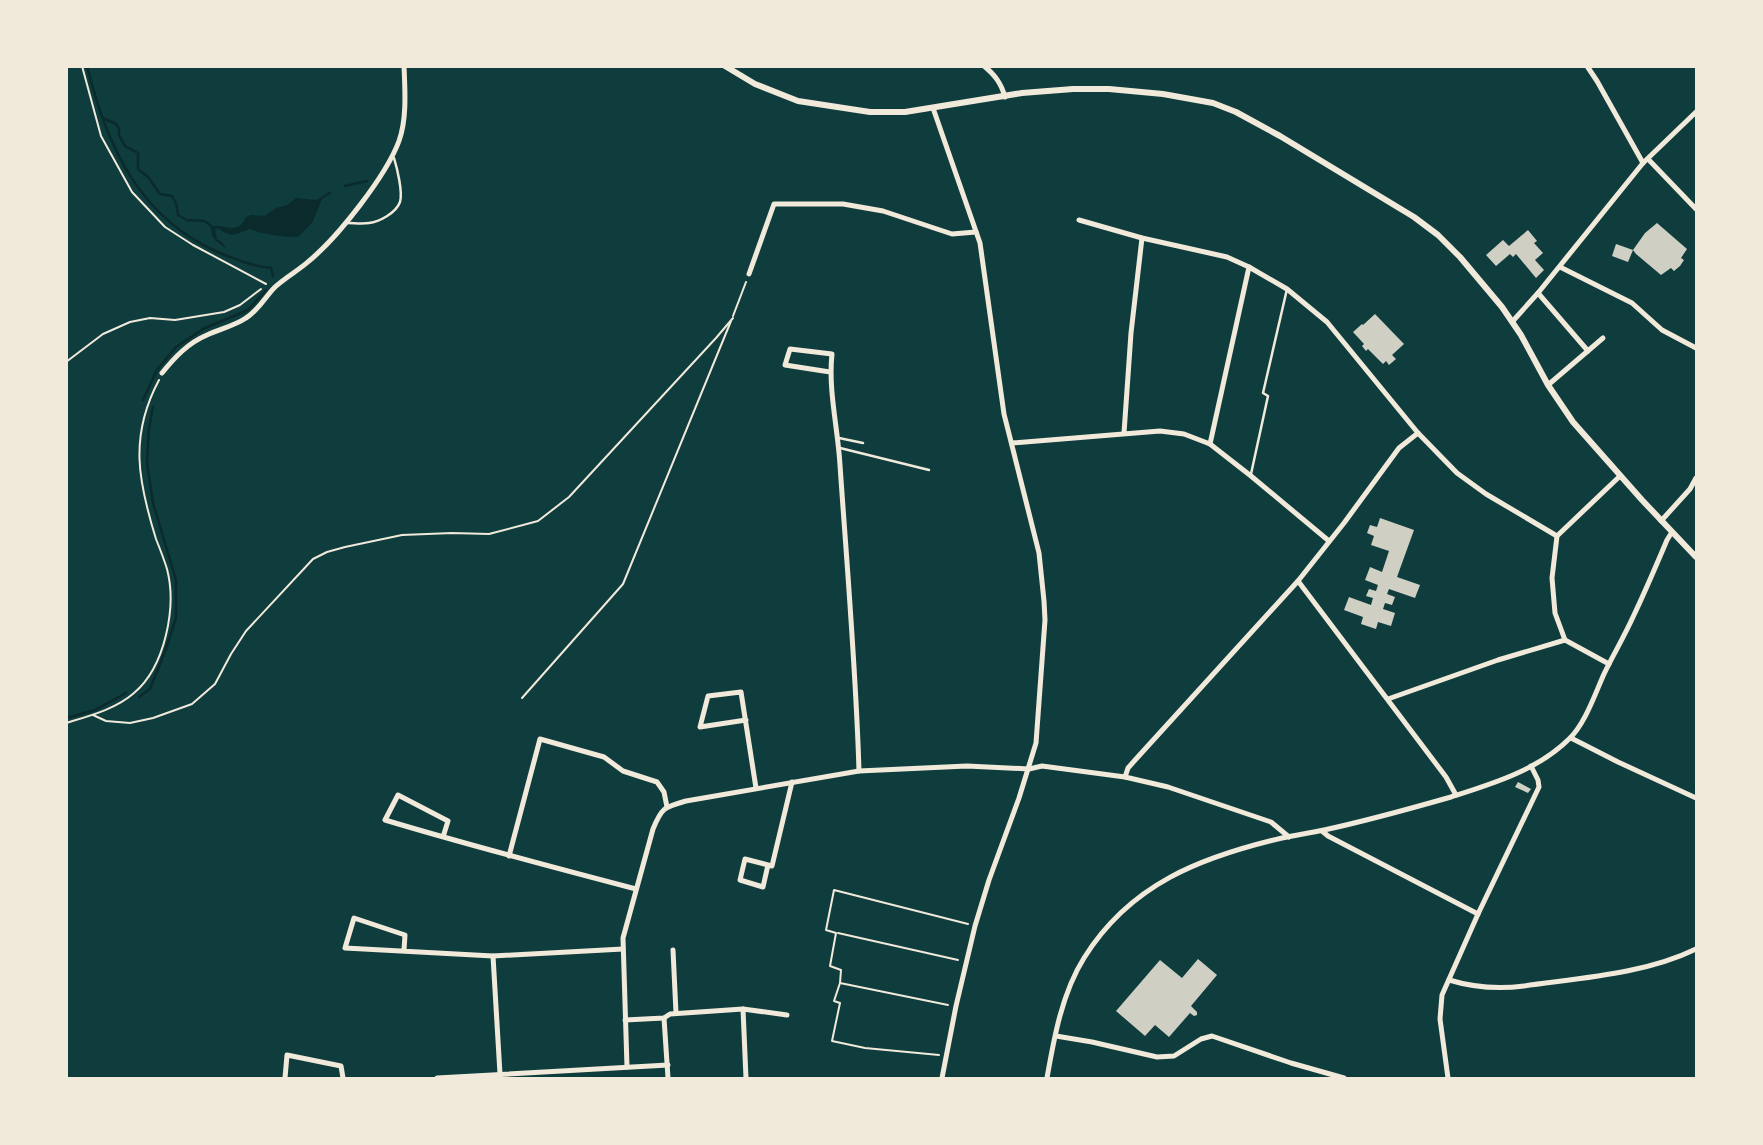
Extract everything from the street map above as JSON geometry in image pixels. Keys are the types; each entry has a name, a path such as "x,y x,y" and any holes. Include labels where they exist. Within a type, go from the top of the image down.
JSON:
{"street":[{"path":"162,373 178,354 195,341 252,314 274,288 311,260 345,223 384,171 400,139 404,114 404,66"},
{"path":"725,66 755,84 799,101 870,112 905,112 1062,89 1109,89 1163,94 1223,106 1280,136 1414,217 1460,257 1512,321 1548,385 1573,422 1696,557"},
{"path":"984,66 995,75 1005,96"},
{"path":"1587,66 1643,163"},
{"path":"933,108 980,243 1004,414 1039,553 1045,620 1036,743 975,926 942,1079"},
{"path":"1512,321 1560,267 1643,163 1696,112"},
{"path":"1648,159 1696,209"},
{"path":"748,274 774,204 844,204 883,211 952,234 976,232"},
{"path":"1079,220 1142,238 1227,257 1287,289 1326,322 1418,433 1465,478 1486,494 1557,536"},
{"path":"1124,433 1131,332 1142,238"},
{"path":"1210,444 1249,267"},
{"path":"1560,267 1632,303 1662,330 1696,348"},
{"path":"1538,293 1588,351"},
{"path":"1548,385 1603,338"},
{"path":"830,372 785,365 790,349 832,354 830,372 850,584 859,771"},
{"path":"1012,443 1166,430 1184,434 1210,444 1329,541"},
{"path":"1125,777 1136,758 1298,581 1399,449 1418,433"},
{"path":"1609,664 1565,640 1555,613 1552,578 1557,536 1620,476"},
{"path":"1661,521 1696,478"},
{"path":"1047,1079 1067,993 1083,959 1106,927 1134,901 1164,880 1216,856 1456,795 1518,773 1571,738 1582,721 1672,532"},
{"path":"1298,581 1446,777 1456,795"},
{"path":"1388,699 1565,640"},
{"path":"746,720 700,727 708,696 741,692 746,720 757,788"},
{"path":"1571,738 1696,798"},
{"path":"509,856 540,739 604,757 623,771 657,782 664,792 667,807"},
{"path":"627,1067 623,938 653,829 659,815 667,807 686,801 859,771 967,766 1029,769 1042,766 1125,777 1168,787 1271,821 1289,837"},
{"path":"1448,1079 1441,1032 1442,995 1539,787 1531,766"},
{"path":"768,865 762,887 740,880 746,859 772,866 792,782"},
{"path":"443,837 448,821 398,795 385,820 443,837 509,856 636,889"},
{"path":"1322,831 1325,835 1478,914"},
{"path":"404,950 405,935 354,918 345,948 493,956 623,949"},
{"path":"1448,980 1511,988 1633,970 1672,960 1696,949"},
{"path":"673,950 676,1013"},
{"path":"493,956 500,1074"},
{"path":"625,1020 664,1018 670,1013 743,1009 787,1015"},
{"path":"743,1009 746,1079"},
{"path":"664,1018 668,1079"},
{"path":"1056,1036 1157,1057 1174,1056 1201,1039 1212,1036 1344,1079"},
{"path":"285,1079 287,1055 341,1066 342,1079"},
{"path":"437,1079 500,1074 539,1076 668,1065"}],"lane":[{"path":"345,223 370,223 393,212 400,202 398,174 393,155"},
{"path":"1251,475 1268,396 1263,393 1287,289"},
{"path":"838,438 863,443"},
{"path":"839,448 929,470"}],"path":[{"path":"82,66 101,136 132,192 165,227 274,288"},
{"path":"522,698 622,584 733,318 748,274"},
{"path":"66,362 103,334 130,322 150,318 175,320 224,312 240,305 262,289 274,288"},
{"path":"93,715 106,721 130,723 192,704 215,684 246,631 313,559 327,552 402,535 489,534 538,521 569,497 733,318"},
{"path":"66,723 116,705 134,693 146,680 156,662 165,637 171,591 167,569 146,504 139,450 141,424 149,397 162,373"},
{"path":"966,962 826,930 834,890 975,926"},
{"path":"836,933 830,966 841,970 834,1001 840,1003 832,1041 865,1048 941,1056"},
{"path":"839,983 956,1006"}],"water":[{"path":"323,197 312,223 298,237 273,235 250,229 230,234 218,228 215,230 217,239 226,249 212,235 211,226 235,228 243,223 246,217 265,216 296,198 315,200"}],"building":[{"path":"1657,223 1687,249 1681,258 1684,260 1680,266 1661,275 1633,250 1645,233"},
{"path":"1528,230 1543,253 1535,260 1544,270 1536,278 1516,254 1513,257 1510,254 1496,266 1486,255 1503,240 1509,246"},
{"path":"1616,244 1633,250 1628,262 1612,256"},
{"path":"1375,314 1404,344 1392,355 1396,359 1389,365 1386,361 1383,364 1368,349 1366,351 1362,346 1364,344 1353,332"},
{"path":"1380,518 1414,530 1397,577 1420,585 1415,598 1389,589 1387,594 1395,597 1392,605 1385,603 1383,609 1395,613 1391,626 1378,622 1376,629 1361,624 1363,617 1344,610 1349,597 1371,605 1373,598 1366,596 1369,589 1376,591 1378,585 1365,580 1370,567 1382,572 1389,551 1371,545 1374,536 1367,533 1370,525 1377,527"},
{"path":"1518,782 1531,789 1528,793 1515,787"},
{"path":"1198,959 1217,975 1191,1006 1197,1015 1190,1013 1169,1037 1155,1025 1145,1036 1116,1011 1160,960 1182,978"}],"waterway":[{"path":"87,66 105,125 117,152 148,200 168,221 192,239 233,258 271,268 273,276"},
{"path":"103,118 116,124 125,146 138,153 138,169 148,177 160,194 172,196 178,215 187,220 205,221 211,226"},
{"path":"345,186 367,181"},
{"path":"323,197 330,193"},
{"path":"143,400 157,370 176,347 203,329 248,310 266,290"},
{"path":"139,697 150,689 176,618 176,580 153,503 147,463 153,407"},
{"path":"66,718 95,710 126,693"}]}
